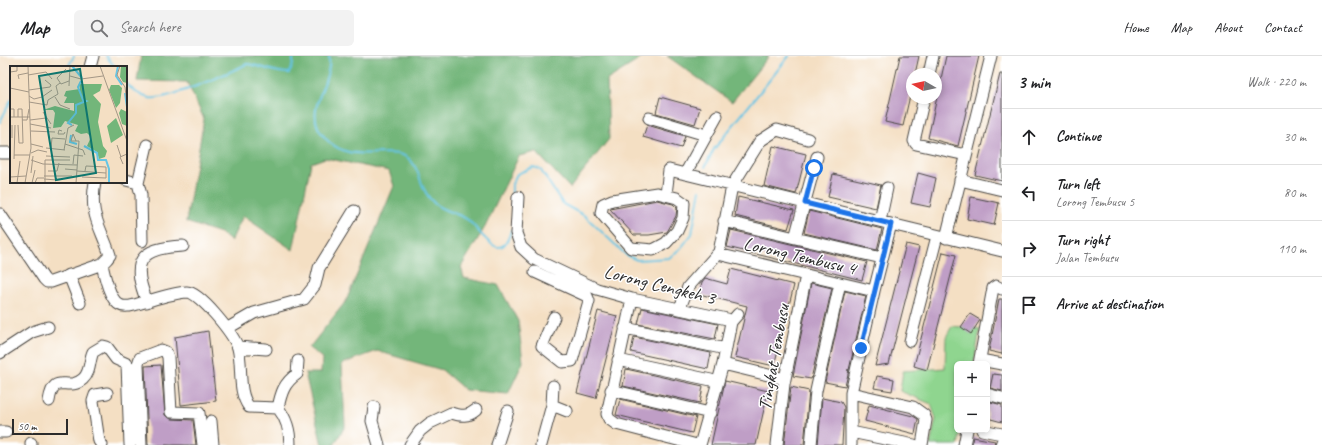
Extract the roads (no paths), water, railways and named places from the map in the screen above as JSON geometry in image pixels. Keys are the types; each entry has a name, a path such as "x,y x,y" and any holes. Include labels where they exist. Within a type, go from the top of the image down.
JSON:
{"street":[{"path":"90,66 93,56"},
{"path":"930,68 933,56"},
{"path":"910,341 960,180 966,155 970,148 991,56"},
{"path":"923,104 914,141 916,144 966,155"},
{"path":"685,174 718,116"},
{"path":"649,118 706,135"},
{"path":"680,308 688,287 719,252 732,186 760,141 777,130 808,139"},
{"path":"142,241 141,195 138,183 148,145"},
{"path":"795,238 817,157"},
{"path":"666,194 669,170 1002,251"},
{"path":"127,180 138,183"},
{"path":"960,180 1002,190"},
{"path":"0,214 47,282 70,275 102,264 110,255 94,214 92,199 95,183"},
{"path":"851,445 851,393 882,258 886,223 887,188"},
{"path":"666,194 677,198 684,203 683,218 677,231 666,243 653,250 631,248 601,213 603,204 612,200 641,195 666,194"},
{"name":"Lorong Cengkeh 3","path":"518,197 516,233 521,247 534,258 597,288 632,299 727,319 734,318 726,349"},
{"path":"228,328 254,314 304,299 315,285 319,268 354,211"},
{"path":"724,221 882,258"},
{"path":"147,302 138,272 139,262 147,253 183,246"},
{"name":"Lorong Tembusu 4","path":"719,252 722,255 874,291"},
{"path":"102,264 104,277 116,302 121,306 130,306 188,292 192,293 228,328 238,347 243,400 249,407 278,408 285,416 290,434 290,445"},
{"path":"535,272 587,296 589,302 572,362 562,362 542,346 554,317"},
{"path":"70,275 80,303"},
{"name":"Tingkat Tembusu","path":"776,445 784,379 806,275"},
{"path":"565,286 570,276"},
{"path":"811,445 816,392 840,283"},
{"path":"979,361 997,288"},
{"path":"632,299 611,390 607,414 609,419 616,424 697,445"},
{"path":"0,353 32,332 48,327"},
{"path":"625,328 726,349 710,413 700,445"},
{"path":"49,401 53,386 57,383 75,384 83,379 87,374 94,352 103,346 107,347 111,354 127,364 130,445"},
{"path":"238,347 266,349"},
{"path":"141,445 138,364 140,358 161,350 166,352 168,357 171,412 200,413 203,445"},
{"path":"618,360 710,380"},
{"path":"278,408 282,390 289,380 297,374 298,361"},
{"path":"990,363 1002,364"},
{"path":"723,364 784,379"},
{"path":"541,445 552,405 552,386"},
{"path":"611,390 710,413"},
{"path":"102,445 99,441 93,400 95,395 106,393"},
{"path":"851,393 913,407 919,411 926,420 922,445"},
{"path":"990,395 1002,398"},
{"path":"552,405 567,411"},
{"path":"374,407 372,421 379,445"},
{"path":"410,445 420,431 430,423 451,413 461,416 470,415 476,410"},
{"path":"497,445 508,412"},
{"path":"211,421 213,445"},
{"path":"851,432 914,445"},
{"path":"990,432 1002,434"},
{"path":"964,445 966,433"}],"waterway":[{"path":"69,66 74,56"},
{"path":"106,56 114,66"},
{"path":"127,84 142,96 158,98 198,86 247,64 289,73 293,64 293,56"},
{"path":"329,56 327,75 317,103 316,122 320,131 331,143 343,150 356,153 394,153 404,156 412,162 418,172 426,194 435,204 468,220 484,238 496,247 502,246 507,241 511,230"},
{"path":"705,167 714,149 789,56"},
{"path":"0,122 10,102"},
{"path":"512,206 512,184 517,174 533,167 540,169 563,204 585,216 626,255 637,260 669,258 681,248 692,234 700,190"}]}
